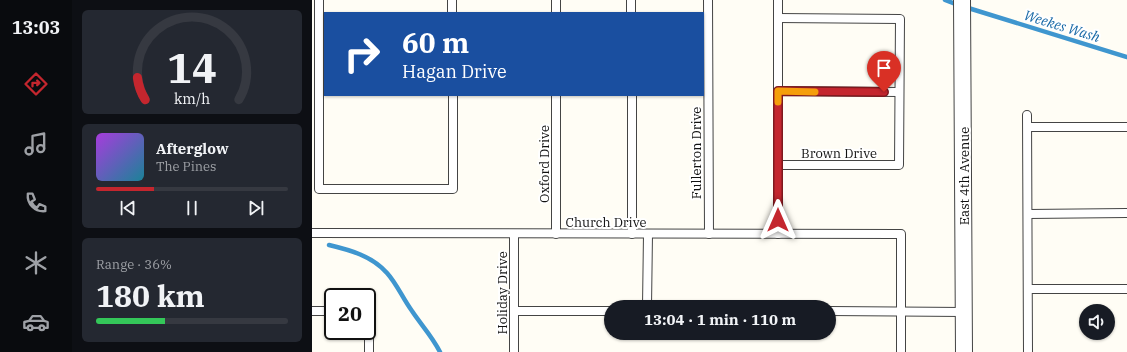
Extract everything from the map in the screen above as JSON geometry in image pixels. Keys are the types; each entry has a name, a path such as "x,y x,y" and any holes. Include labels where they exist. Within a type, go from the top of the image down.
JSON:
{"street":[{"name":"East 4th Avenue","path":"962,0 964,352"}],"lane":[{"path":"319,0 316,42 320,189 453,189 453,96"},
{"path":"452,0 452,12"},
{"path":"556,0 556,12"},
{"path":"631,0 631,12"},
{"name":"Fullerton Drive","path":"708,0 709,234"},
{"path":"778,0 778,234"},
{"path":"778,18 900,18 900,92 778,91"},
{"name":"Brown Drive","path":"778,165 899,164 900,92"},
{"name":"Oxford Drive","path":"556,96 556,234"},
{"path":"632,96 632,234"},
{"path":"1027,115 1028,352"},
{"path":"1028,126 1127,127"},
{"path":"1028,214 1127,213"},
{"name":"Church Drive","path":"312,233 901,234 901,311"},
{"name":"Holiday Drive","path":"514,234 514,352"},
{"path":"647,300 648,234"},
{"path":"1028,289 1127,289"},
{"path":"312,311 324,311"},
{"path":"514,311 604,311"},
{"path":"836,311 964,312"},
{"path":"901,311 901,352"},
{"path":"369,340 369,352"}],"waterway":[{"name":"Weekes Wash","path":"945,0 958,5"},
{"name":"Weekes Wash","path":"965,7 1127,57"},
{"path":"329,245 360,254 381,267 394,282 440,352"}],"slow traffic":[{"path":"778,102 778,91 815,92"}],"route":[{"path":"778,220 778,91 884,92"}]}
